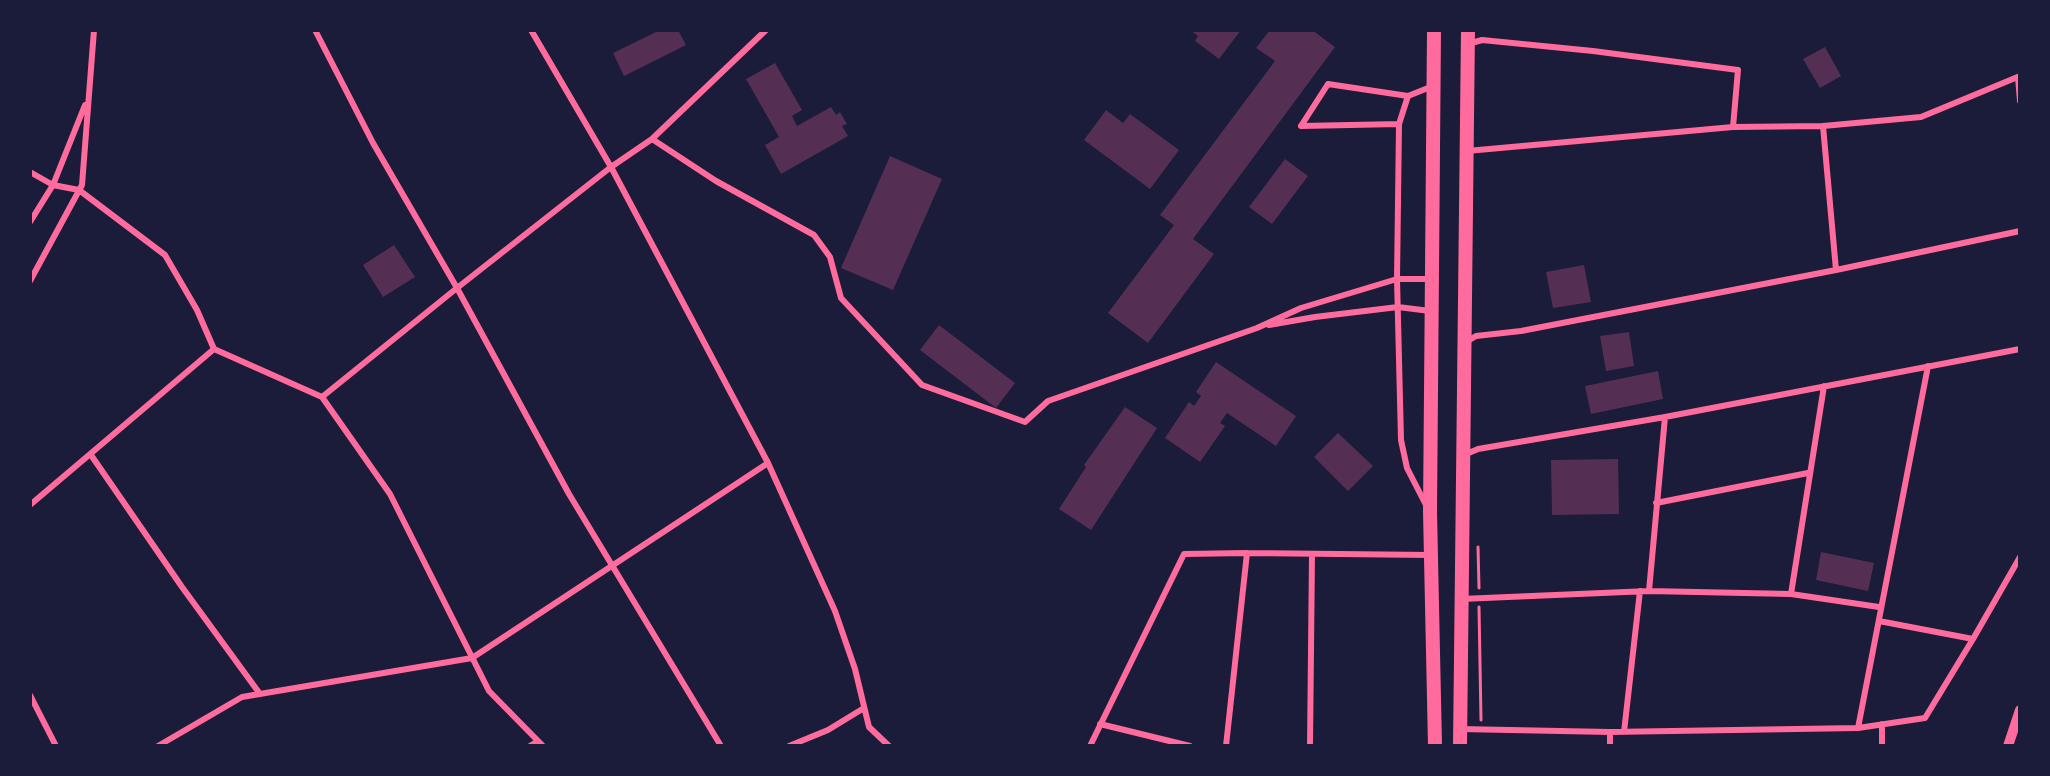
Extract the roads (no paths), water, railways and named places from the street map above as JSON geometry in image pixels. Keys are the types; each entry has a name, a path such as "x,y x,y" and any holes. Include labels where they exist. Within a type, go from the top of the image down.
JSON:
{"highway":[{"path":"1434,30 1430,311 1430,555 1435,746"},
{"path":"1460,746 1468,37"}],"street":[{"path":"30,281 82,184 94,30"},
{"path":"315,30 373,143 457,288 568,494 721,746"},
{"path":"531,30 611,167 768,463 835,610 855,669 869,727 889,746"},
{"path":"322,397 611,167 652,139 766,30"},
{"path":"1468,37 1738,70 1733,127"},
{"path":"1466,151 1733,127 1823,126 1921,117 2019,76 2020,101"},
{"path":"1399,124 1301,126 1328,84 1408,96 1434,86"},
{"path":"1408,96 1399,124 1397,279 1401,440 1407,468 1430,511"},
{"path":"30,222 53,185 88,99"},
{"path":"1823,126 1836,270"},
{"path":"652,139 716,181 814,235 830,257 841,298 922,385 1025,422 1048,401 1257,328 1301,308 1397,279 1431,279"},
{"path":"30,172 53,185 79,190 165,255 197,310 214,349 322,397 390,494 489,691 540,743 530,746"},
{"path":"1464,343 1476,336 1521,331 1836,270 2020,231"},
{"path":"1257,328 1315,316 1398,307 1430,311"},
{"path":"30,505 214,349"},
{"path":"1462,456 1478,449 1665,417 2020,349"},
{"path":"1858,728 1879,621 1879,607 1928,366"},
{"path":"1791,594 1808,473 1824,386"},
{"path":"1649,591 1665,417"},
{"path":"91,455 182,587 260,694"},
{"path":"158,746 242,697 472,658 768,463"},
{"path":"1656,503 1808,473"},
{"path":"1226,746 1247,553"},
{"path":"1090,746 1184,554 1430,555"},
{"path":"1310,746 1312,554"},
{"path":"1460,729 1624,732 1858,728 1925,718 2020,557"},
{"path":"1624,732 1640,591"},
{"path":"1460,599 1649,591 1791,594 1879,607"},
{"path":"1879,621 1973,639"},
{"path":"30,695 56,746"},
{"path":"30,700 36,707"},
{"path":"789,746 828,730 864,708"},
{"path":"2008,746 2020,710"},
{"path":"1100,724 1190,746"},
{"path":"1882,724 1882,746"},
{"path":"1610,732 1610,746"}]}
